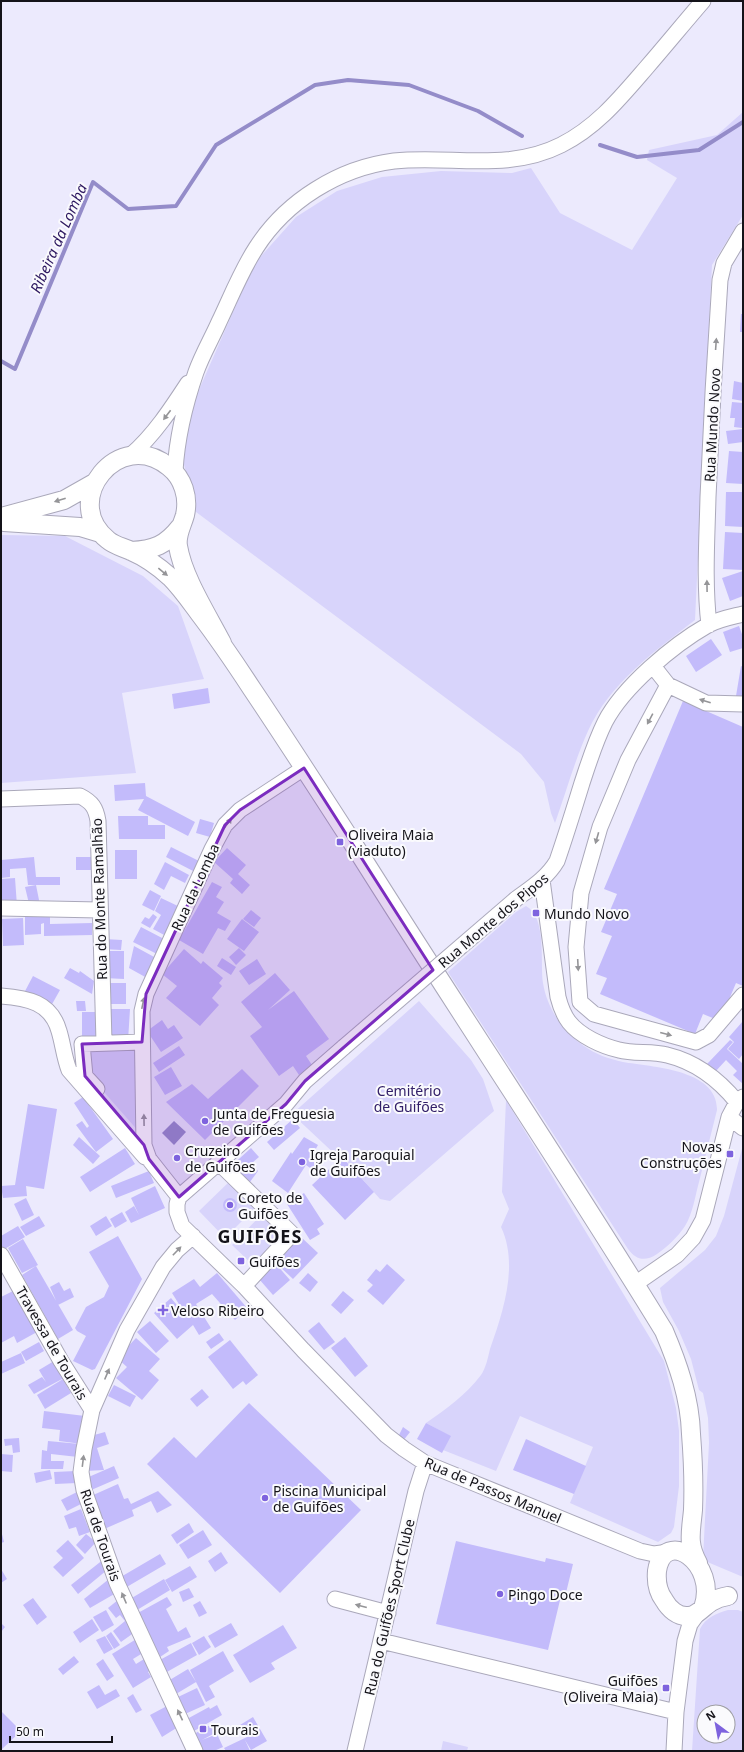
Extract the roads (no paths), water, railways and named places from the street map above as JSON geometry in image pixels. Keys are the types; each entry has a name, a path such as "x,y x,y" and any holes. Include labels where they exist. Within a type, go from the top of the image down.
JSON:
{"main road":[{"path":"222,643 181,562 177,539 185,513 186,498 182,484 174,471 162,461 147,456 131,455 120,458 109,464 101,472 94,483 90,495 90,508 93,521 100,532 108,541 119,548 131,551 150,561 167,574 222,643 304,768 664,1331 676,1360 686,1396 691,1433 693,1510 690,1530 691,1547 701,1570 707,1592 701,1610"},
{"path":"1,517 64,500 94,483"},
{"path":"1,522 80,527 100,532"},
{"path":"131,551 145,550 159,546 171,538 180,527"},
{"path":"690,1530 680,1544 665,1556 658,1565 657,1585 664,1601 674,1611 688,1616 701,1610 712,1602 736,1597"},
{"path":"671,1551 680,1550 687,1553 718,1590 736,1597"}],"street":[{"path":"174,471 177,444 197,371 246,264 256,247 280,218 313,191 335,179 363,167 394,161 421,159 514,160 535,155 559,146 580,135 613,107 703,1"},
{"name":"Rua Mundo Novo","path":"709,624 707,606 707,536 710,442 720,280 724,263 743,231"},
{"path":"131,455 143,445 169,412 197,371"},
{"name":"Rua Monte dos Pipos","path":"179,1197 286,1104 305,1081 516,899 542,880 552,870 557,861 594,744 605,721 618,702 640,677 665,656 709,624 743,614"},
{"path":"653,666 668,685 706,702 743,704"},
{"path":"668,685 628,760 600,827 581,893 576,947 580,1002 594,1014 696,1042 709,1035 743,995"},
{"name":"Rua da Lomba","path":"147,1152 142,1042 142,1011 146,994 218,836 232,817 240,810 304,768"},
{"name":"Rua do Monte Ramalhão","path":"1,799 80,796 89,800 96,809 98,821 99,910 104,1042"},
{"path":"542,880 558,997 561,1008 569,1022 584,1035 599,1043 620,1050 667,1054 700,1068 740,1099 729,1117 703,1220 697,1232 677,1255 635,1284"},
{"path":"1,908 99,910"},
{"path":"1,996 23,998 32,1001 40,1005 52,1015 59,1030 65,1060 69,1070 145,1157 147,1152"},
{"path":"142,1042 104,1042 82,1044 85,1076 147,1152 179,1197"},
{"path":"729,1117 743,1128"},
{"path":"218,1162 292,1234 244,1286"},
{"name":"Rua de Passos Manuel","path":"179,1197 177,1204 179,1219 182,1226 244,1286 302,1350 386,1435 425,1463 640,1551 654,1554 671,1551"},
{"name":"Rua de Tourais","path":"193,1236 177,1250 163,1267 148,1290 121,1342 92,1410 81,1472 84,1490 123,1596 195,1751"},
{"name":"Travessa de Tourais","path":"1,1254 61,1361 92,1410"},
{"name":"Rua do Guifões Sport Clube","path":"355,1751 416,1491 425,1463"},
{"path":"640,1551 652,1570 657,1585"},
{"path":"335,1599 388,1613"},
{"path":"674,1751 676,1712 685,1641 690,1624 701,1610"},
{"path":"674,1611 682,1629 685,1641"},
{"path":"381,1641 676,1712"}],"waterway":[{"name":"Ribeira da Lomba","path":"1,361 15,369 93,182 128,209 176,206 216,145 315,85 348,80 409,85 478,111 522,136"},
{"name":"Ribeira da Lomba","path":"600,145 637,157 699,150 743,122"}],"place":[{"name":"Oliveira Maia (viaduto)","path":"340,842"},
{"name":"Mundo Novo","path":"536,913"},
{"name":"Junta de Freguesia de Guifões","path":"205,1121"},
{"name":"Novas Construções","path":"730,1154"},
{"name":"Cruzeiro de Guifões","path":"177,1158"},
{"name":"Igreja Paroquial de Guifões","path":"302,1162"},
{"name":"Coreto de Guifões","path":"230,1205"},
{"name":"Guifões","path":"241,1261"},
{"name":"Veloso Ribeiro","path":"163,1310"},
{"name":"Piscina Municipal de Guifões","path":"265,1498"},
{"name":"Pingo Doce","path":"500,1594"},
{"name":"Guifões (Oliveira Maia)","path":"666,1688"},
{"name":"Tourais","path":"203,1729"}],"district":[{"name":"GUIFÕES","path":"260,1236"}],"park label":[{"name":"Cemitério de Guifões","path":"409,1098"}]}
